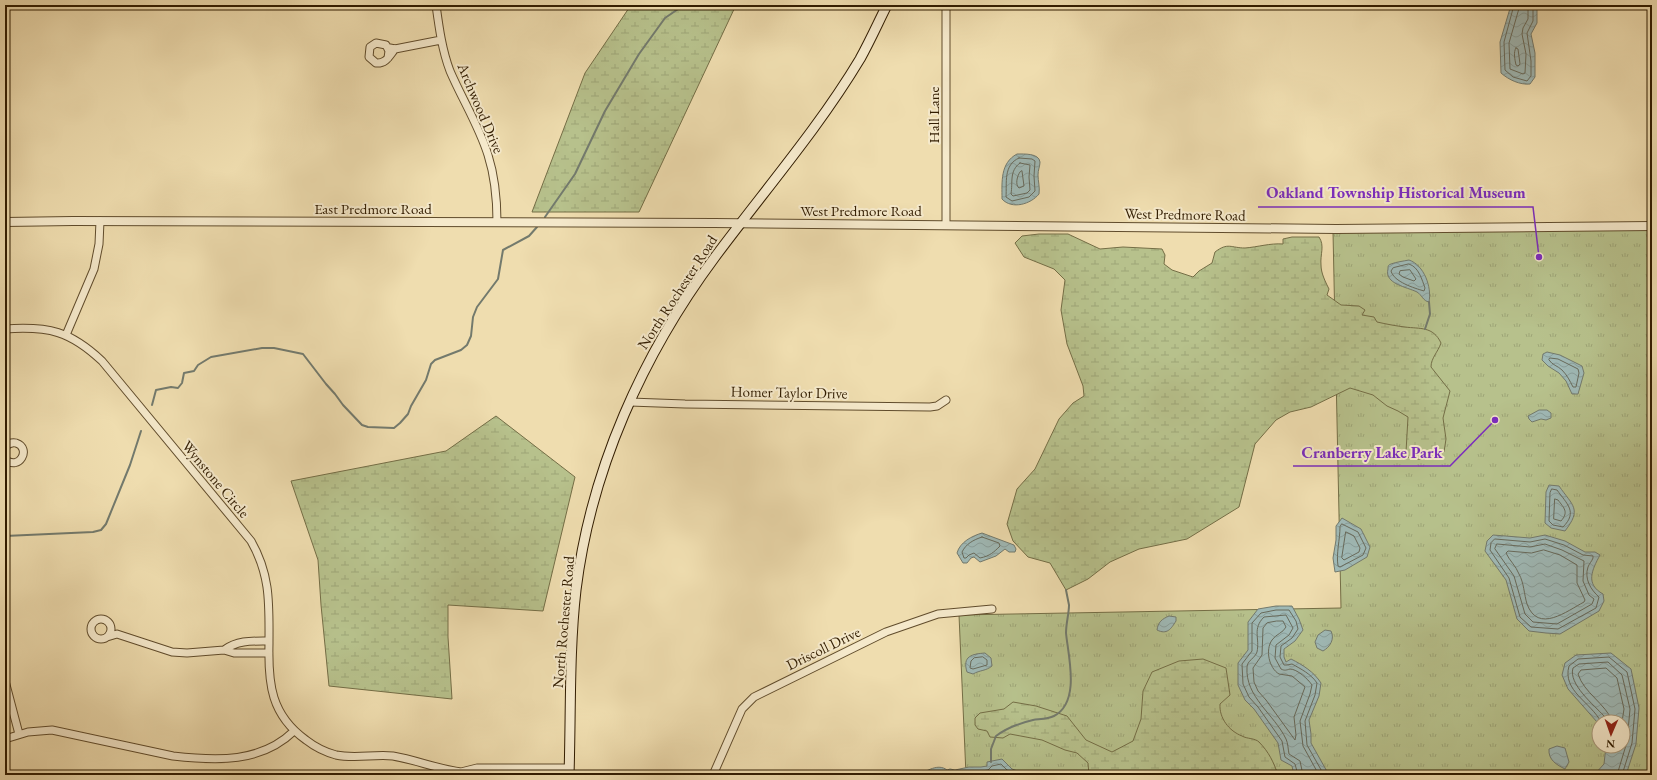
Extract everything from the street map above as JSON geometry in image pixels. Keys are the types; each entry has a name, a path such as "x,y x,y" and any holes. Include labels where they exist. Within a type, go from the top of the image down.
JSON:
{"main road":[{"name":"North Rochester Road","path":"569,771 572,650 576,592 581,557 590,514 602,472 621,421 646,367 675,316 715,257 824,114 860,58 887,5"}],"street":[{"name":"Archwood Drive","path":"436,5 441,40 450,70 488,155 496,191 497,222"},
{"name":"Hall Lane","path":"946,5 946,225"},
{"path":"395,49 388,58 380,64 373,62 369,57 369,50 373,44 380,43 395,49 441,40"},
{"path":"386,45 389,51 388,58"},
{"path":"66,335 94,269 98,251 100,221"},
{"name":"East Predmore Road","path":"5,222 742,223"},
{"name":"West Predmore Road","path":"742,223 1177,229 1652,226"},
{"name":"Wynstone Circle","path":"5,329 40,328 66,335 89,348 102,361 251,541 259,554 265,570 268,600 269,680 274,700 284,719 294,731 319,749 335,754 356,757 392,756 448,773 464,774 477,768 569,771"},
{"name":"Homer Taylor Drive","path":"630,402 930,407 937,406 946,400"},
{"path":"5,440 15,443 23,449 22,458 16,463 5,459"},
{"name":"Driscoll Drive","path":"713,775 742,709 754,697 886,632 938,614 992,609"},
{"path":"117,634 100,639 94,637 91,632 91,625 96,620 102,619 110,625 117,634 172,652 202,653 224,650 234,653 269,653"},
{"path":"107,637 110,632 110,625"},
{"path":"224,650 232,644 239,642 269,641"},
{"path":"5,681 19,734"},
{"path":"5,739 19,734 39,731 64,732 174,756 212,758 253,755 276,746 294,731"}],"green space":[{"path":"631,5 736,5 639,212 532,212 585,73"},
{"path":"1652,230 1652,775 966,775 959,615 1341,608 1333,232"},
{"path":"1039,234 1068,234 1100,249 1123,247 1162,249 1165,255 1164,264 1172,270 1193,277 1199,271 1212,263 1215,252 1223,247 1230,246 1245,248 1283,244 1283,239 1292,237 1319,237 1322,244 1322,271 1329,289 1327,295 1341,305 1359,306 1365,310 1362,315 1374,317 1377,322 1426,329 1434,334 1441,343 1432,361 1431,367 1450,391 1443,418 1446,439 1444,452 1427,459 1409,458 1406,452 1408,417 1387,406 1373,395 1350,388 1311,407 1290,412 1276,420 1255,444 1239,507 1187,539 1139,549 1110,562 1088,579 1066,590 1050,563 1028,557 1013,541 1007,524 1017,489 1035,469 1059,419 1073,403 1084,396 1083,386 1067,344 1061,310 1065,280 1054,269 1024,257 1015,243 1022,236"},
{"path":"496,416 575,477 543,611 448,605 448,637 452,699 329,686 318,560 291,481 446,451"},
{"path":"1203,659 1226,668 1230,695 1220,704 1223,719 1237,734 1259,742 1271,758 1278,775 1089,775 1088,763 1077,753 1065,750 1042,740 1010,734 1003,738 990,737 987,731 978,729 975,725 975,718 980,713 1004,709 1013,702 1036,706 1067,716 1086,740 1112,752 1133,741 1141,719 1143,691 1152,672 1179,661"}],"water":[{"path":"1511,5 1537,5 1537,23 1531,34 1535,53 1535,77 1530,84 1515,82 1501,73 1500,42"},
{"path":"1017,154 1027,154 1037,157 1040,162 1038,175 1039,194 1031,201 1016,205 1002,199 1002,186 1003,174 1007,162"},
{"path":"1409,260 1419,267 1426,277 1430,296 1429,302 1417,292 1393,282 1389,278 1388,267 1390,264"},
{"path":"1547,352 1560,355 1582,366 1584,373 1578,394 1572,394 1566,381 1559,373 1542,360 1543,354"},
{"path":"1539,410 1547,410 1551,413 1551,418 1532,422 1528,416"},
{"path":"1549,485 1559,486 1574,508 1573,518 1565,531 1551,528 1545,523 1546,492"},
{"path":"1342,518 1361,529 1370,547 1367,557 1345,570 1335,572 1333,558 1336,540 1336,526"},
{"path":"982,533 1014,545 1016,549 1015,552 1009,552 1005,549 996,556 980,562 974,557 967,563 963,563 957,553 959,549 967,540"},
{"path":"1493,535 1530,538 1545,535 1565,541 1585,552 1595,552 1600,555 1592,576 1594,586 1603,594 1604,601 1599,611 1560,634 1529,631 1517,619 1506,580 1485,551 1487,541"},
{"path":"1276,606 1292,606 1303,630 1295,641 1284,649 1284,657 1286,662 1291,659 1300,664 1312,672 1321,683 1319,696 1309,720 1311,743 1329,775 1294,775 1292,766 1281,760 1278,743 1254,709 1245,700 1238,685 1238,663 1248,650 1248,622 1258,609"},
{"path":"1169,616 1176,617 1176,621 1172,626 1163,632 1157,630 1161,621"},
{"path":"1325,630 1331,631 1332,640 1330,645 1323,651 1317,648 1315,642 1318,635"},
{"path":"985,653 991,658 992,666 973,674 967,672 967,659 972,655"},
{"path":"1611,653 1631,669 1639,708 1636,744 1626,775 1594,775 1604,764 1605,754 1631,754 1631,714 1591,715 1568,689 1562,675 1565,663 1576,655"},
{"path":"1557,746 1565,748 1569,762 1565,769 1556,764 1550,756 1549,749"},
{"path":"1002,759 1012,769 1028,775 918,775 936,767 947,770 955,770 969,767 981,767 987,766 987,762"}],"waterway":[{"path":"545,217 575,174 605,111 639,54 665,18 684,5"},
{"path":"152,405 156,390 171,387 178,388 182,383 184,373 194,371 198,365 211,357 262,348 274,348 303,354 343,405 362,425 368,427 394,428 408,414 426,380 431,364 435,360 461,350 467,345 471,336 473,317 477,307 498,279 503,250 529,236 537,227"},
{"path":"1425,329 1430,314 1429,302"},
{"path":"5,536 93,532 101,530 106,524 130,465 141,431"},
{"path":"991,762 991,749 996,736 1018,724 1054,716 1062,709 1068,700 1071,678 1066,633 1069,612 1066,590"}],"place":[{"name":"Oakland Township Historical Museum","path":"1539,257"},
{"name":"Cranberry Lake Park","path":"1495,420"}]}
